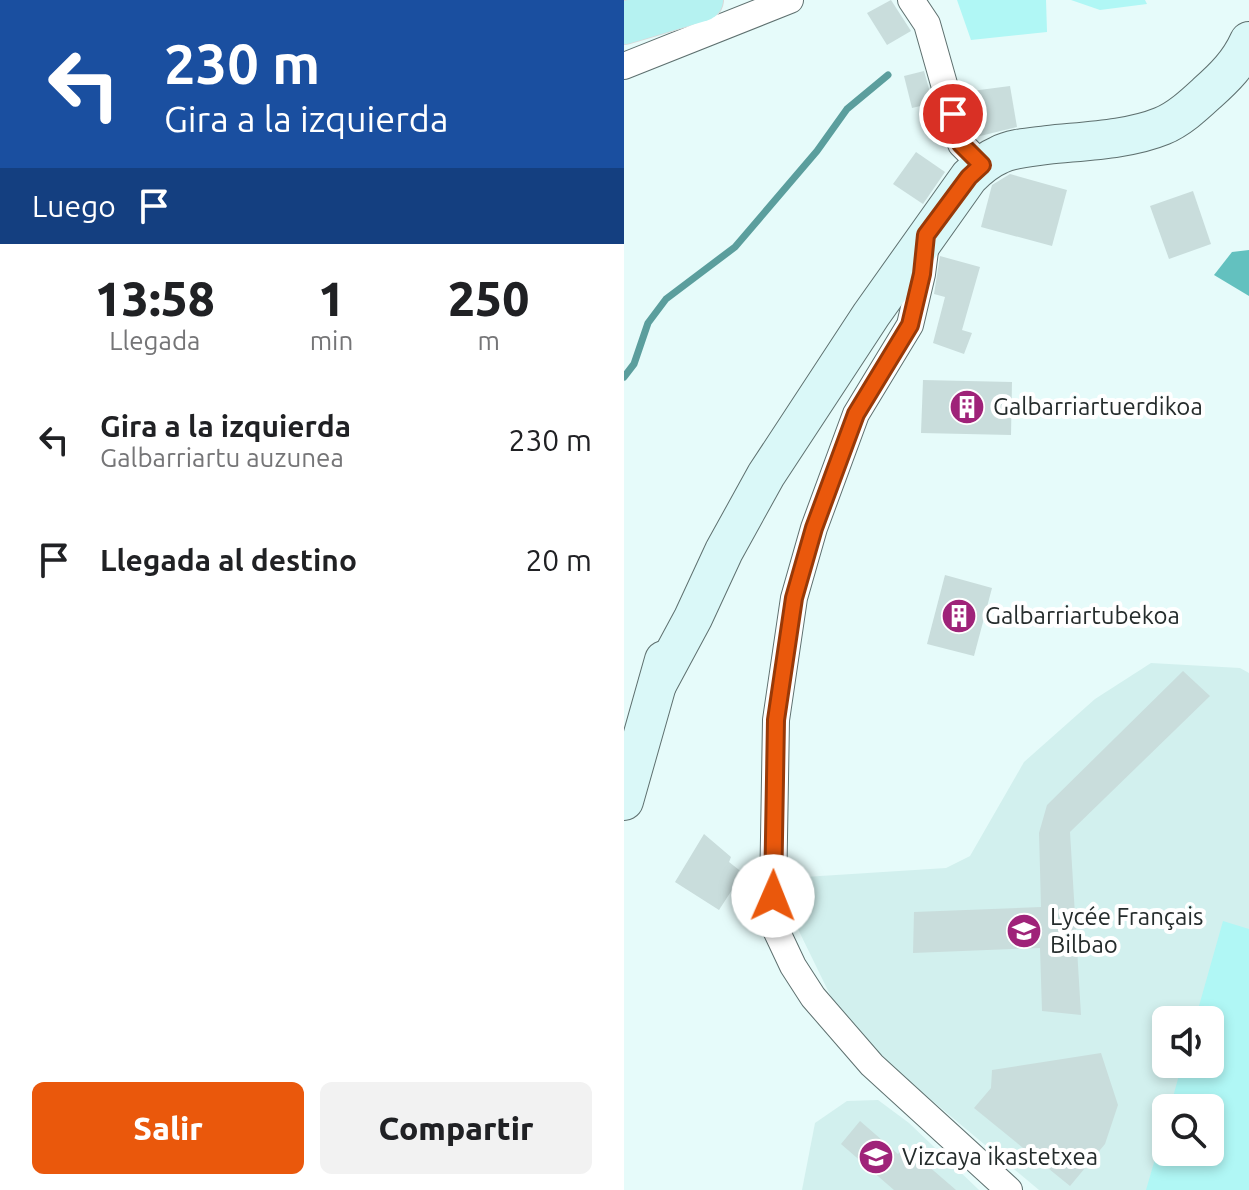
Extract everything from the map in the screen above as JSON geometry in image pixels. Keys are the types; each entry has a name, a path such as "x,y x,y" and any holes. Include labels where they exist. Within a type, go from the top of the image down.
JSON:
{"main road":[{"path":"624,23 702,0"}],"street":[{"path":"624,66 790,0"},
{"path":"911,0 927,24 961,144 982,165"},
{"path":"624,801 658,683 766,475 871,315 969,177 1001,153 1125,135 1163,125 1219,83 1241,59 1249,41"},
{"path":"926,235 922,274 910,325 856,414 814,528 794,598 776,720 773,896 776,930 793,966 823,1009 872,1065 1009,1190"}],"shaded area":[{"path":"957,0 1046,0 1047,32 971,40"},
{"path":"1071,0 1145,0 1147,4 1100,10"},
{"path":"1249,250 1249,296 1214,275 1232,252"},
{"name":"Lycée Français Bilbao","path":"1151,663 1240,668 1249,673 1249,1190 1039,1190 874,1052 835,1005 796,925 789,878 946,868 970,856 1024,762 1095,699"},
{"path":"1223,921 1249,929 1249,1190 1146,1190 1153,1166 1224,1166 1224,1094 1174,1094 1178,1078 1224,1078 1224,1006 1199,1006"},
{"name":"Vizcaya ikastetxea","path":"878,1100 909,1123 979,1190 802,1190 815,1123 847,1101"}],"building":[{"path":"891,0 911,31 887,45 867,13"},
{"path":"924,71 933,103 912,108 904,76"},
{"path":"1010,86 1017,127 976,137 964,92"},
{"path":"916,152 945,172 923,204 893,184"},
{"path":"1010,174 1067,190 1052,246 981,227 992,185"},
{"path":"1193,191 1211,244 1169,259 1150,206"},
{"path":"940,256 980,267 962,330 972,333 964,354 933,343 945,297 934,294"},
{"name":"Galbarriartuerdikoa","path":"923,380 1012,382 1011,435 921,433"},
{"name":"Galbarriartubekoa","path":"945,575 992,588 974,656 927,644"},
{"path":"1183,671 1210,696 1070,832 1081,1015 1042,1011 1040,948 913,953 914,912 1041,907 1039,833 1047,805"},
{"path":"704,834 731,857 729,862 743,873 719,910 675,882"},
{"path":"1101,1053 1118,1105 1105,1144 1070,1186 974,1108 991,1088 992,1070"},
{"path":"860,1121 898,1154 905,1146 956,1190 894,1190 841,1144"}],"waterway":[{"path":"624,377 634,364 648,323 666,299 735,247 817,151 847,109 888,75"}],"place":[{"name":"Galbarriartuerdikoa","path":"967,407"},
{"name":"Galbarriartubekoa","path":"959,616"},
{"name":"Lycée Français Bilbao","path":"1024,931"},
{"name":"Vizcaya ikastetxea","path":"876,1157"}],"route":[{"path":"773,896 776,720 794,598 814,528 856,414 910,325 922,274 926,235 969,177 982,165 961,144 953,114"}]}
